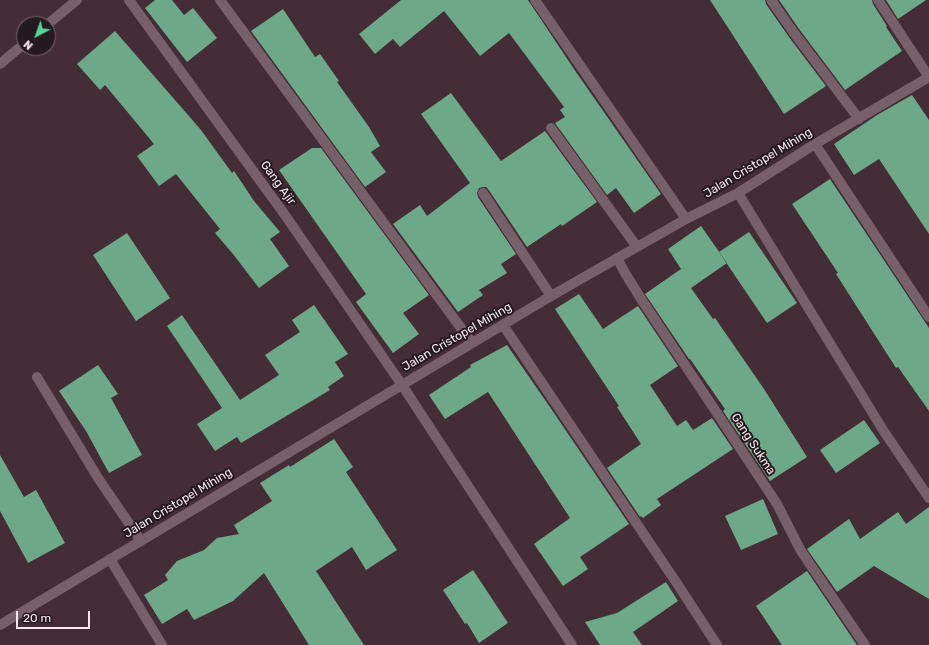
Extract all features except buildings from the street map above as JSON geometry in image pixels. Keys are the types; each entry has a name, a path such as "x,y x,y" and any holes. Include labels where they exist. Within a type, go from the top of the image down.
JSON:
{"street":[{"path":"56,17 77,0"},
{"name":"Gang Ajir","path":"129,0 285,215 402,385 572,645"},
{"path":"220,0 472,343"},
{"path":"535,0 686,219"},
{"path":"771,0 859,119"},
{"path":"878,0 929,77"},
{"path":"0,64 16,51"},
{"name":"Jalan Cristopel Mihing","path":"0,625 551,296 686,219 738,193 815,144 929,77"},
{"path":"550,128 637,247"},
{"path":"815,144 929,317"},
{"path":"483,193 551,296"},
{"path":"738,193 883,430 929,498"},
{"name":"Gang Sukma","path":"617,258 643,302 777,504 801,551 865,645"},
{"path":"504,325 717,645"},
{"path":"37,377 98,478 141,541"},
{"path":"110,559 162,645"}]}
